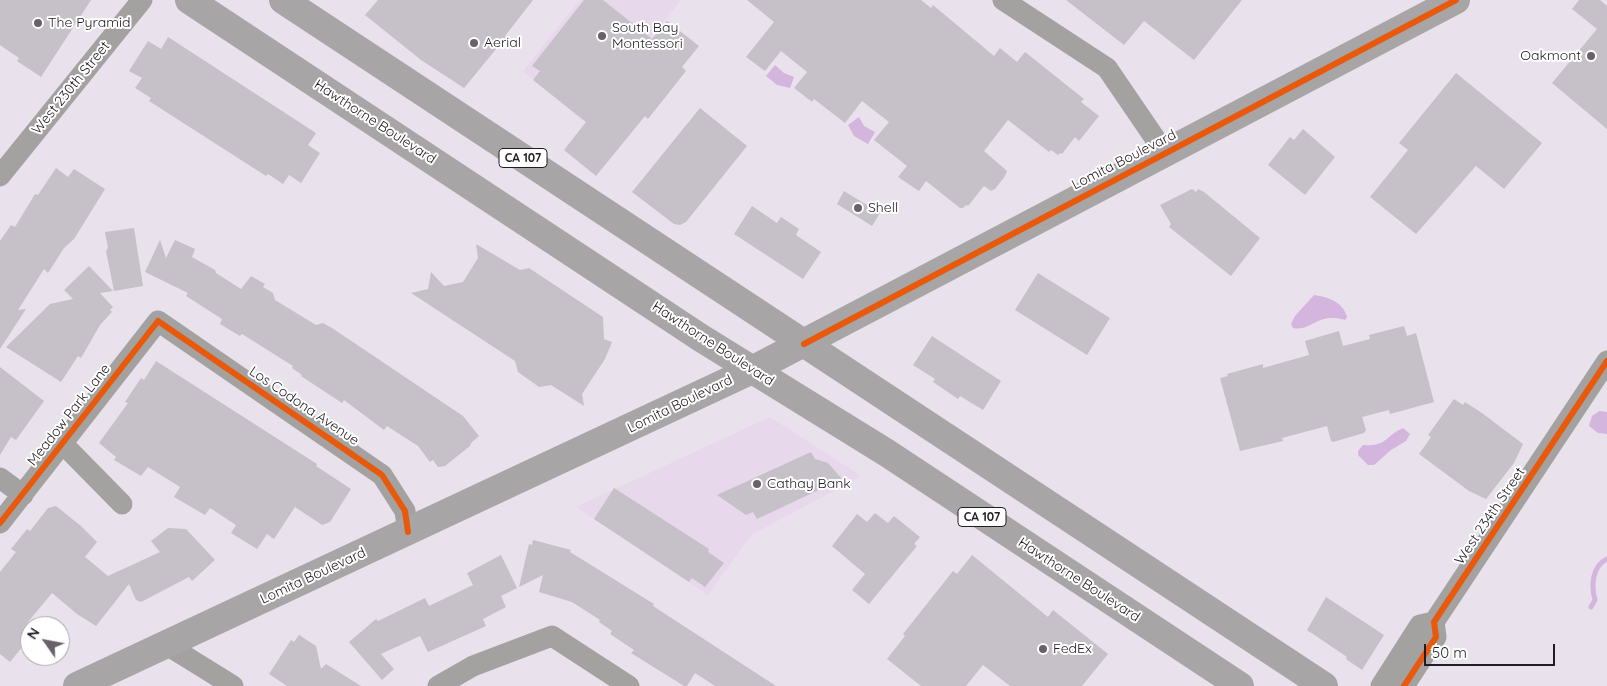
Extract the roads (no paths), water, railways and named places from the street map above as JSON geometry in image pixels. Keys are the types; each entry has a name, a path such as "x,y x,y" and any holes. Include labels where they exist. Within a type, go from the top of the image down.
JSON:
{"main road":[{"name":"Hawthorne Boulevard","path":"189,0 752,370 887,453 1240,686"},
{"name":"CA 107","path":"283,0 1324,686"},
{"name":"Lomita Boulevard","path":"78,686 752,370 1456,0"}],"street":[{"name":"West 230th Street","path":"0,176 142,0"},
{"path":"1003,0 1107,68 1165,153"},
{"name":"Meadow Park Lane","path":"0,524 158,321"},
{"name":"Los Codona Avenue","path":"158,321 382,475 405,511 408,532"},
{"name":"West 234th Street","path":"1404,686 1436,636 1434,622 1607,361"},
{"path":"63,444 122,504"},
{"path":"0,478 23,495"},
{"name":"West 234th Street","path":"1381,686 1420,625 1434,622"},
{"path":"438,686 473,666 552,636 629,686"},
{"path":"167,644 233,686"}],"waterway":[{"path":"1591,607 1595,600 1593,589 1594,577 1598,566 1607,559"}],"place":[{"name":"The Pyramid","path":"38,23"},
{"name":"South Bay Montessori","path":"602,36"},
{"name":"Aerial","path":"474,43"},
{"name":"Oakmont","path":"1591,56"},
{"name":"Shell","path":"858,208"},
{"name":"Cathay Bank","path":"757,484"},
{"name":"FedEx","path":"1043,649"}]}
